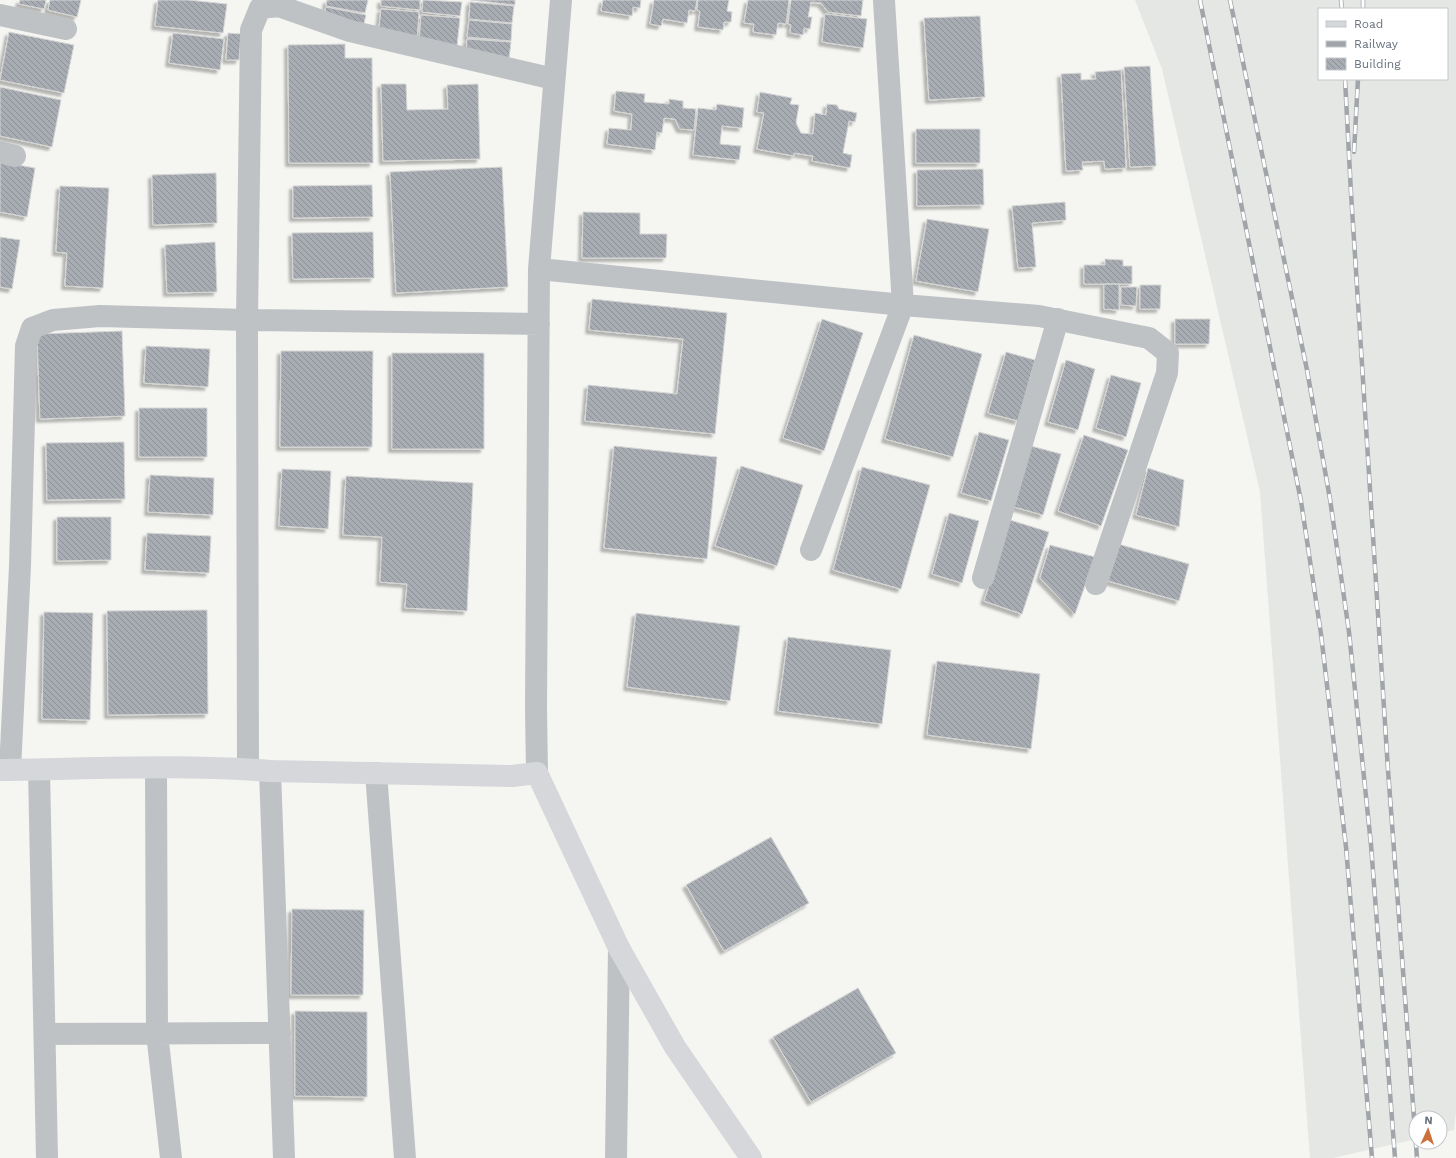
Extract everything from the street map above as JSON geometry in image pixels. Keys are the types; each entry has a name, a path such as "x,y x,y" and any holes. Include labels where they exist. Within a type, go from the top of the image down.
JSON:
{"main road":[{"path":"5,770 156,768 248,769 270,771 512,776 538,773 551,805 619,948 675,1047 751,1158"}],"street":[{"path":"538,773 536,699 539,269 561,0"},
{"path":"811,550 903,305 884,1"},
{"path":"248,769 247,320 252,30 260,8 279,6 350,31 554,79"},
{"path":"0,15 66,29"},
{"path":"539,269 903,305 1039,316 1149,338 1168,353 1167,373 1096,584"},
{"path":"5,770 20,566 26,346 32,328 53,320 100,316 247,320 539,324"},
{"path":"983,578 1058,319"},
{"path":"156,768 158,1033 171,1158"},
{"path":"39,770 47,1158"},
{"path":"270,771 284,1158"},
{"path":"376,773 405,1158"},
{"path":"616,1158 619,948"},
{"path":"45,1034 280,1033"}],"shaded area":[{"path":"1135,0 1456,0 1456,1112 1454,1130 1448,1131 1448,1110 1408,1110 1408,1141 1333,1158 1310,1158 1260,492 1162,69"}],"building":[{"path":"20,0 46,0 44,9 19,4"},
{"path":"50,0 81,0 77,17 48,10"},
{"path":"158,0 188,0 227,4 223,33 155,26"},
{"path":"327,0 368,0 365,13 326,6"},
{"path":"381,0 420,0 420,10 381,6"},
{"path":"423,0 462,2 460,16 422,12"},
{"path":"471,0 515,0 515,5"},
{"path":"603,0 641,0 640,8 633,7 632,16 601,11"},
{"path":"654,0 697,0 695,11 689,10 687,23 663,19 661,26 650,24"},
{"path":"698,0 729,0 727,11 732,12 731,22 724,22 723,30 698,27 700,11 697,10"},
{"path":"748,0 789,0 786,24 778,23 776,35 753,32 754,24 744,23"},
{"path":"791,0 863,0 861,16 828,12 821,3 811,2 808,17 812,17 810,29 804,28 803,35 790,33 791,25 788,24"},
{"path":"470,2 514,6 512,23 469,19"},
{"path":"326,7 366,15 363,27 323,19"},
{"path":"381,9 419,12 417,40 378,37"},
{"path":"825,14 867,19 863,48 822,42"},
{"path":"421,15 460,18 457,46 419,43"},
{"path":"980,16 985,97 929,100 924,18"},
{"path":"469,20 512,24 511,41 467,37"},
{"path":"9,32 74,45 64,93 0,80"},
{"path":"173,33 224,39 220,70 169,63"},
{"path":"228,33 241,34 239,60 226,60"},
{"path":"467,39 511,42 509,59 466,56"},
{"path":"345,44 345,58 372,58 373,163 289,163 288,45"},
{"path":"1150,66 1156,166 1130,167 1124,67"},
{"path":"1121,70 1126,168 1105,169 1104,161 1082,162 1083,170 1066,171 1061,74 1081,73 1081,80 1096,79 1095,72"},
{"path":"381,84 406,84 407,110 448,109 447,85 478,84 480,159 383,161"},
{"path":"0,87 61,100 52,147 0,136"},
{"path":"616,91 645,94 644,102 669,104 669,99 683,101 683,108 696,109 694,130 680,129 675,119 664,118 662,133 657,132 655,150 607,144 609,128 631,130 632,114 614,111"},
{"path":"760,92 792,98 790,104 799,105 796,123 801,133 813,134 815,113 826,115 827,104 837,105 839,109 857,113 855,122 849,121 843,153 852,155 850,168 812,161 813,156 794,153 794,156 757,149 764,113 757,112"},
{"path":"717,104 744,108 742,128 722,126 720,144 741,146 739,160 693,155 698,108 716,110"},
{"path":"916,129 980,129 980,163 916,163"},
{"path":"0,162 35,168 27,217 0,212"},
{"path":"502,167 508,287 396,293 390,172"},
{"path":"983,169 984,205 917,206 917,170"},
{"path":"216,173 217,223 153,225 152,175"},
{"path":"372,185 373,217 293,218 293,186"},
{"path":"60,186 109,188 103,288 65,286 67,253 56,252"},
{"path":"1065,202 1066,220 1032,223 1036,267 1018,268 1012,206"},
{"path":"583,212 640,213 640,234 667,234 666,258 582,258"},
{"path":"927,219 989,229 978,292 916,281"},
{"path":"373,232 374,278 293,279 292,233"},
{"path":"0,237 20,240 12,289 0,287"},
{"path":"215,242 217,292 167,293 165,245"},
{"path":"1105,259 1123,260 1123,266 1132,266 1132,284 1084,284 1084,265 1105,265"},
{"path":"1104,284 1119,284 1119,310 1104,309"},
{"path":"1140,285 1161,285 1160,309 1140,309"},
{"path":"1121,287 1137,287 1136,306 1121,305"},
{"path":"592,299 727,313 715,434 585,421 588,385 677,394 683,339 589,330"},
{"path":"822,319 863,333 824,451 783,438"},
{"path":"1175,319 1210,319 1209,344 1175,344"},
{"path":"122,331 125,416 40,419 37,334"},
{"path":"914,335 982,354 953,457 885,439"},
{"path":"146,346 210,349 208,387 144,383"},
{"path":"281,351 373,351 372,447 280,447"},
{"path":"1006,352 1035,360 1018,421 988,413"},
{"path":"392,353 484,353 484,449 392,449"},
{"path":"1066,360 1095,369 1078,430 1048,422"},
{"path":"1111,375 1141,383 1126,437 1096,428"},
{"path":"139,408 207,408 207,457 139,457"},
{"path":"979,432 1009,440 991,501 961,493"},
{"path":"1084,435 1128,450 1101,526 1058,511"},
{"path":"124,442 125,499 47,500 46,443"},
{"path":"614,446 717,457 707,559 604,548"},
{"path":"1031,446 1061,454 1043,515 1014,507"},
{"path":"741,466 803,485 777,566 715,546"},
{"path":"862,467 930,485 901,589 833,570"},
{"path":"1148,468 1184,480 1179,527 1136,515"},
{"path":"282,469 331,471 328,529 279,526"},
{"path":"150,475 214,478 213,515 148,512"},
{"path":"346,476 473,483 467,611 405,608 407,584 380,582 382,537 343,535"},
{"path":"949,513 979,521 962,583 932,574"},
{"path":"57,517 111,517 111,560 57,561"},
{"path":"1010,520 1049,532 1022,614 984,601"},
{"path":"147,533 211,536 209,573 145,570"},
{"path":"1118,544 1189,564 1179,601 1108,581"},
{"path":"1050,545 1095,557 1075,614 1040,578"},
{"path":"207,610 208,714 108,715 107,611"},
{"path":"44,612 93,613 90,720 42,719"},
{"path":"636,613 740,626 730,701 627,687"},
{"path":"788,637 891,650 882,724 778,711"},
{"path":"937,661 1040,674 1031,749 927,735"},
{"path":"771,837 809,903 724,951 686,885"},
{"path":"292,909 364,910 363,995 291,995"},
{"path":"858,988 896,1053 811,1102 773,1037"},
{"path":"295,1011 367,1012 367,1097 295,1096"}],"railway":[{"path":"1200,0 1301,501 1321,634 1346,847 1372,1158"},
{"path":"1230,0 1307,370 1330,499 1349,632 1371,845 1395,1158"},
{"path":"1341,0 1342,8"},
{"path":"1363,0 1363,8"},
{"path":"1345,80 1388,770 1417,1158"},
{"path":"1354,152 1358,80"}]}
